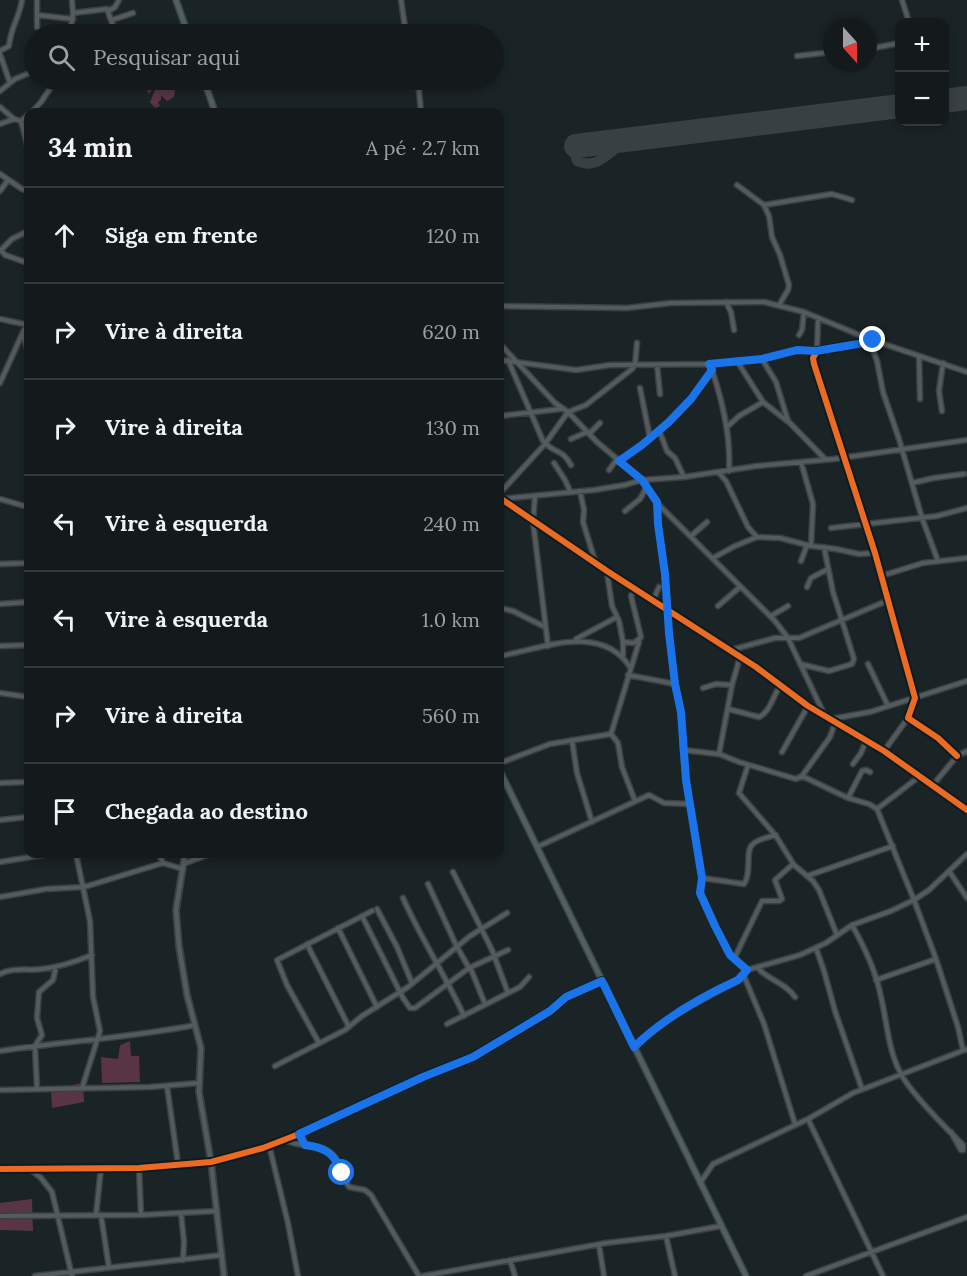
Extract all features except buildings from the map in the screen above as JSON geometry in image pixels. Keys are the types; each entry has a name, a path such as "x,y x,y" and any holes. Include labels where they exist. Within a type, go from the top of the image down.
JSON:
{"main road":[{"path":"176,0 185,24"},
{"path":"207,90 214,108"},
{"path":"504,779 746,1276"}],"street":[{"path":"11,84 0,52 9,46 10,31 20,15 22,0"},
{"path":"37,0 37,24"},
{"path":"72,0 72,24"},
{"path":"109,11 119,0"},
{"path":"401,0 405,24"},
{"path":"902,0 908,18"},
{"path":"73,13 105,8 109,11 113,24"},
{"path":"112,20 133,13"},
{"path":"37,15 73,19"},
{"path":"877,47 895,44"},
{"path":"797,56 823,53"},
{"path":"0,91 24,76"},
{"path":"36,108 49,90"},
{"path":"419,90 421,108"},
{"path":"0,106 14,120"},
{"path":"0,124 24,118"},
{"path":"21,120 24,132"},
{"path":"0,174 24,189"},
{"path":"0,190 8,180"},
{"path":"737,186 764,205 769,216 771,234 783,262 789,285 779,305"},
{"path":"764,205 832,194 852,200"},
{"path":"24,233 12,239 1,251 5,255 24,262"},
{"path":"726,301 731,312 734,330"},
{"path":"504,306 627,308 726,301 764,302 804,312 870,340 967,372"},
{"path":"799,335 802,330 804,312"},
{"path":"818,318 814,364 867,525 915,698 908,718 884,751"},
{"path":"0,319 24,323"},
{"path":"0,382 24,330"},
{"path":"22,333 24,339"},
{"path":"504,360 570,369 657,364 709,364 762,359 797,350 816,351 870,340"},
{"path":"870,340 883,392 922,518 938,561"},
{"path":"504,489 545,444 568,412 586,405 635,365 637,343"},
{"path":"504,350 511,360 568,412 587,433 642,480 657,502 771,616 788,638 824,716"},
{"path":"919,356 920,399"},
{"path":"762,359 776,382 788,421"},
{"path":"511,360 545,444 564,454 571,465"},
{"path":"736,360 763,402 788,421 825,460"},
{"path":"942,411 939,391 943,363"},
{"path":"657,364 660,394"},
{"path":"709,364 730,442 729,471"},
{"path":"609,470 618,460 650,438 691,399 712,370"},
{"path":"640,388 650,438"},
{"path":"727,427 739,416 763,402"},
{"path":"504,416 561,408"},
{"path":"571,439 587,433 600,423"},
{"path":"659,430 667,451 675,458 684,477"},
{"path":"504,498 535,497 625,485 642,480 825,460 964,440 967,447"},
{"path":"801,462 813,504 809,546 801,561"},
{"path":"554,463 570,492"},
{"path":"718,472 726,481 748,527 757,537"},
{"path":"912,483 964,474"},
{"path":"625,511 640,499 646,488"},
{"path":"580,491 584,510 583,522 596,564"},
{"path":"535,497 532,521 548,646"},
{"path":"0,499 24,506"},
{"path":"504,501 596,564 730,650 824,716 884,751 967,810"},
{"path":"657,502 675,684 681,712 683,750 702,878 700,893 728,952 747,970"},
{"path":"831,528 922,518 967,508"},
{"path":"691,536 707,522"},
{"path":"713,558 757,537 780,538 809,546 860,554 875,553"},
{"path":"800,664 829,671 852,664 854,659 841,620 824,547"},
{"path":"881,576 938,561 967,558"},
{"path":"0,564 24,563"},
{"path":"807,587 812,578 828,569"},
{"path":"607,571 610,597 624,642 623,656"},
{"path":"653,600 659,587"},
{"path":"718,606 740,587"},
{"path":"611,734 639,641 640,631 631,596 635,589"},
{"path":"730,650 775,638 799,638 888,600"},
{"path":"0,604 24,602"},
{"path":"771,616 788,606"},
{"path":"504,609 522,615 545,627"},
{"path":"504,655 574,640 617,617"},
{"path":"574,640 600,645 623,656 630,667"},
{"path":"624,642 639,641"},
{"path":"0,646 24,645"},
{"path":"719,754 732,685 740,657"},
{"path":"868,664 888,706"},
{"path":"628,675 675,684"},
{"path":"830,719 856,715 967,681"},
{"path":"703,688 716,684 732,685"},
{"path":"728,709 759,717 766,713 780,686"},
{"path":"0,693 24,697"},
{"path":"782,752 808,705"},
{"path":"908,718 938,738 957,756"},
{"path":"683,750 719,754 796,779 802,776 830,737 835,723"},
{"path":"504,762 550,744 611,734"},
{"path":"611,734 618,743 622,767 635,801"},
{"path":"572,740 577,773 592,822"},
{"path":"853,764 866,741"},
{"path":"933,785 957,756 967,751"},
{"path":"748,765 739,793 776,835 794,864 819,890 837,935"},
{"path":"848,798 862,771 870,772"},
{"path":"700,1183 713,1164 808,1119 853,1093 965,1050 936,959 877,809 802,776"},
{"path":"877,809 920,776"},
{"path":"0,783 24,782"},
{"path":"537,848 649,795 664,803 690,804"},
{"path":"0,820 24,817"},
{"path":"702,878 744,884 749,874 750,848 754,843 776,835"},
{"path":"807,876 893,846"},
{"path":"634,1047 645,1036 681,1011 738,980 747,970 792,959 816,948 852,925 914,900 929,890 967,854"},
{"path":"0,862 24,858"},
{"path":"77,858 90,921 93,997 99,1031 82,1088"},
{"path":"161,858 163,862"},
{"path":"184,858 176,913 186,994 201,1048 199,1083 224,1276"},
{"path":"0,897 46,889 84,887 163,862 183,867 202,858"},
{"path":"734,959 762,901 782,899 775,880 794,864"},
{"path":"949,871 967,898"},
{"path":"453,872 482,928 508,993"},
{"path":"428,884 456,945 470,968 485,1004"},
{"path":"403,898 435,963 449,983 464,1016"},
{"path":"319,1044 287,985 277,962 278,959 374,910 397,947 412,983"},
{"path":"275,1066 349,1027 412,983 456,945 507,912"},
{"path":"362,916 408,1007 412,1009 470,968 508,950"},
{"path":"852,925 867,952 876,980 891,1048 901,1075 951,1132"},
{"path":"338,928 377,1007"},
{"path":"306,944 349,1027"},
{"path":"816,948 862,1089"},
{"path":"0,974 16,969 40,969 68,965 92,955"},
{"path":"876,980 936,959"},
{"path":"37,1089 35,1046 42,1035 37,1018 39,992 53,980 56,967"},
{"path":"757,967 762,973 787,987 795,996"},
{"path":"744,975 765,1024 795,1124"},
{"path":"447,1024 520,987 529,977"},
{"path":"0,1169 139,1168 211,1162 269,1145 473,1057 550,1011 566,997 602,981"},
{"path":"0,1051 138,1036 196,1025"},
{"path":"0,1090 168,1086 199,1083"},
{"path":"168,1086 178,1164"},
{"path":"808,1119 883,1276"},
{"path":"299,1134 305,1145"},
{"path":"283,1139 296,1145 322,1148 330,1153 338,1162 349,1187 368,1192 421,1276 721,1226"},
{"path":"269,1145 298,1276"},
{"path":"101,1168 99,1215 109,1268"},
{"path":"139,1168 141,1215"},
{"path":"30,1169 52,1192 72,1274"},
{"path":"0,1215 141,1215 217,1211"},
{"path":"182,1214 183,1260"},
{"path":"806,1276 967,1217"},
{"path":"666,1236 675,1276"},
{"path":"599,1245 604,1276"},
{"path":"35,1276 72,1274 222,1255"},
{"path":"510,1260 515,1276"},
{"path":"79,1276 85,1271"}],"shaded area":[{"path":"155,90 175,90 174,97 167,101 161,95 161,100 158,102 160,106 155,108 150,102"},
{"path":"130,1041 131,1056 139,1056 140,1082 102,1083 101,1057 118,1059 120,1045"},
{"path":"83,1083 84,1102 52,1108 51,1089"},
{"path":"32,1199 33,1231 0,1230 0,1203"}],"taxiway":[{"path":"576,146 574,151 577,161 590,164 634,139"}],"runway":[{"path":"949,100 967,98"},
{"path":"576,146 895,107"}],"cycle path":[{"path":"869,339 870,342 817,351 813,358 814,364 875,553 915,698 908,718 938,738 957,756"},
{"path":"504,501 607,571 756,667 808,706 884,751 967,810"},
{"path":"0,1169 139,1168 211,1162 263,1148 473,1057 551,1011 566,997 602,981"}],"route":[{"path":"342,1173 335,1157 322,1148 305,1145 299,1134 423,1077 473,1057 550,1011 566,997 602,981 634,1047 645,1036 681,1011 744,975 747,970 728,952 700,893 702,878 686,780 682,720 669,633 663,546 658,524 657,502 642,480 619,461 642,445 684,406 712,370 709,364 762,359 797,350 816,351 873,340"}]}
